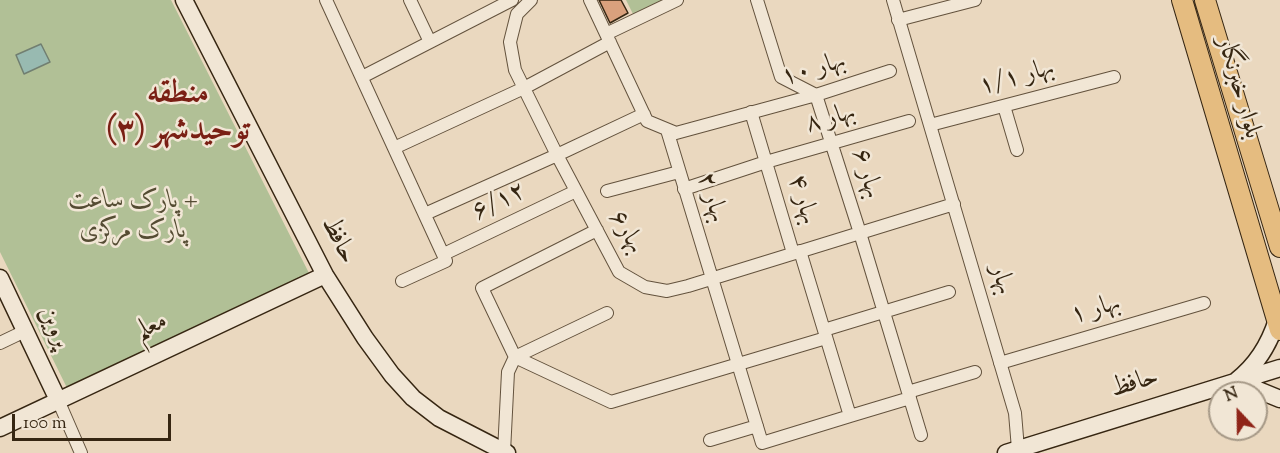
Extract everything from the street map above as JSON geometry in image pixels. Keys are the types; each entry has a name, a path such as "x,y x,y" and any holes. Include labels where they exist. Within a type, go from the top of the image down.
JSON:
{"main road":[{"name":"حافظ","path":"184,0 325,275 365,338 392,375 413,398 439,418 506,453"},
{"name":"بلوار خبرنگار","path":"1182,0 1278,325"},
{"name":"بلوار خبرنگار","path":"1204,0 1280,247"},
{"name":"معلم","path":"0,428 325,275"},
{"name":"پروین","path":"0,278 58,400"},
{"path":"1236,381 1250,370 1271,340 1278,325"},
{"name":"حافظ","path":"1236,381 1280,368"},
{"name":"حافظ","path":"1014,452 1208,390"}],"street":[{"path":"326,0 444,254"},
{"path":"410,0 430,42"},
{"path":"362,77 512,0"},
{"name":"بهار۶","path":"531,0 517,14 510,42 515,70 619,272 645,287 667,291 954,204"},
{"path":"590,0 647,121 667,130"},
{"path":"394,148 524,88 677,0"},
{"path":"757,0 781,77 816,95"},
{"path":"893,0 898,20 975,0"},
{"name":"بهار","path":"898,20 1015,413 1014,452"},
{"name":"بهار ۱۰","path":"667,130 676,133 753,118 890,71"},
{"name":"بهار ۱/۱","path":"930,125 1114,77"},
{"name":"بهار ۶","path":"816,95 921,435"},
{"path":"1004,106 1017,150"},
{"path":"425,214 644,114"},
{"name":"بهار ۴","path":"753,118 850,416"},
{"name":"بهار ۸","path":"684,189 766,162 909,121"},
{"name":"بهار ۲","path":"667,130 757,426"},
{"path":"607,191 679,172"},
{"name":"۶/۱۲","path":"402,281 446,261 444,254 576,191"},
{"path":"597,230 482,288 515,357 611,402 738,364 884,311 949,292"},
{"name":"بهار ۱","path":"1000,363 1204,303"},
{"path":"506,453 508,372 515,357 607,313"},
{"path":"0,343 25,331"},
{"path":"710,440 757,426 762,443 850,416 975,372"},
{"path":"58,400 81,453"}],"green space":[{"name":"پارک ساعت + پارک مرکزی","path":"0,0 171,0 312,279 71,396 0,252"},
{"path":"626,0 668,0 634,16"}],"water":[{"path":"41,44 50,62 24,74 16,55"}],"building":[{"path":"599,0 621,0 628,13 610,23"}],"district":[{"name":"منطقه توحیدشهر (۳)","path":"178,116"}]}
